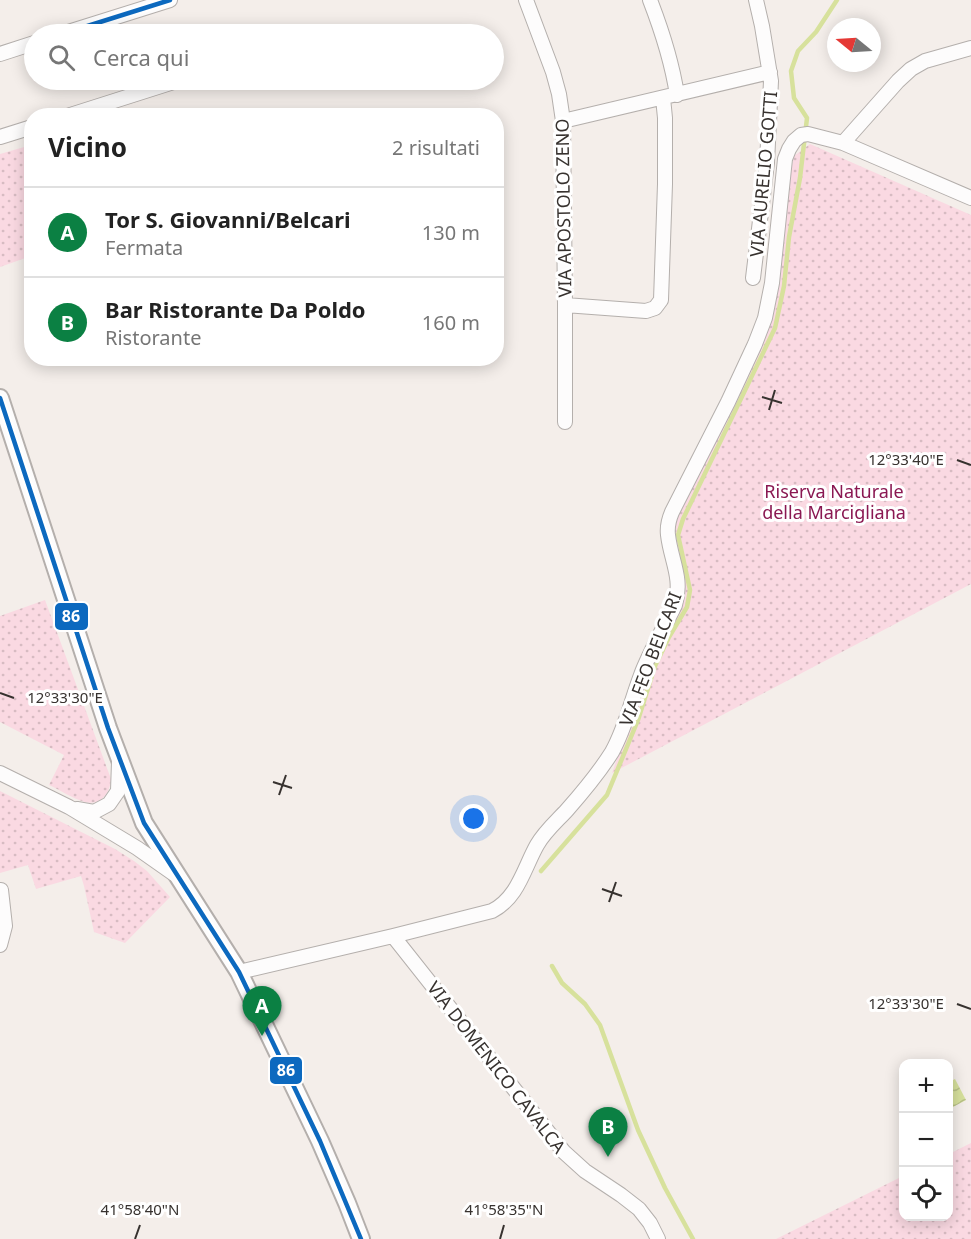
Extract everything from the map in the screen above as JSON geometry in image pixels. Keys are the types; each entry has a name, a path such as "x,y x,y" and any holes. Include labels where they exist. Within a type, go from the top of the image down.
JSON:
{"street":[{"path":"94,24 170,0"},
{"name":"VIA APOSTOLO ZENO","path":"526,0 553,72 559,94 562,121 566,305 565,422"},
{"path":"566,305 649,311 658,306 661,300 665,118 673,73 668,51 650,0"},
{"name":"VIA AURELIO GOTTI","path":"753,278 767,163 771,81 756,0"},
{"path":"0,54 24,46"},
{"path":"843,143 911,69 925,61 971,48"},
{"path":"562,121 770,72"},
{"path":"92,108 149,90"},
{"path":"0,137 24,130"},
{"name":"VIA FEO BELCARI","path":"239,972 492,911 505,903 515,890 537,845 605,762 618,739 643,671 678,596 678,580 668,536 672,512 728,402 765,318 785,163 791,145 797,137 808,134 843,143 971,198"},
{"path":"767,163 785,163"},
{"path":"0,398 119,759 144,823 239,972 320,1141 361,1239"},
{"path":"69,807 94,812 110,804 118,791 119,759"},
{"path":"0,773 69,807 137,848 179,877"},
{"path":"0,890 5,926 0,945"},
{"name":"VIA DOMENICO CAVALCA","path":"393,936 564,1152 585,1171 639,1209 650,1223 658,1239"}],"green space":[{"name":"Riserva Naturale della Marcigliana","path":"810,144 971,215 971,584 612,773 653,658 670,630 684,595 671,534 690,483 770,322 784,206 794,156"},
{"path":"24,147 24,258 0,267 0,154"},
{"path":"45,600 111,779 107,793 96,802 80,801 49,785 64,755 0,722 0,616"},
{"path":"0,791 115,849 147,871 170,897 125,943 94,932 81,876 36,889 28,865 0,873"},
{"path":"971,1143 971,1239 776,1239 899,1178 899,1221 953,1221 953,1152"}],"water":[{"path":"955,1079 966,1100 953,1107 953,1080"}],"waterway":[{"path":"541,871 607,795 638,720 655,666 687,607 690,590 678,535 683,519 775,328 784,286 807,118 794,98 791,71 798,51 816,32 837,0"},
{"path":"552,966 562,983 585,1004 600,1025 638,1130 665,1188 693,1239"}],"transit line":[{"name":"86","path":"94,24 170,0"},
{"name":"86","path":"0,398 108,728 144,823 239,972 320,1141 361,1239"}],"place":[{"name":"Tor S. Giovanni/Belcari","path":"262,1036"},
{"name":"Bar Ristorante Da Poldo","path":"608,1157"}]}
